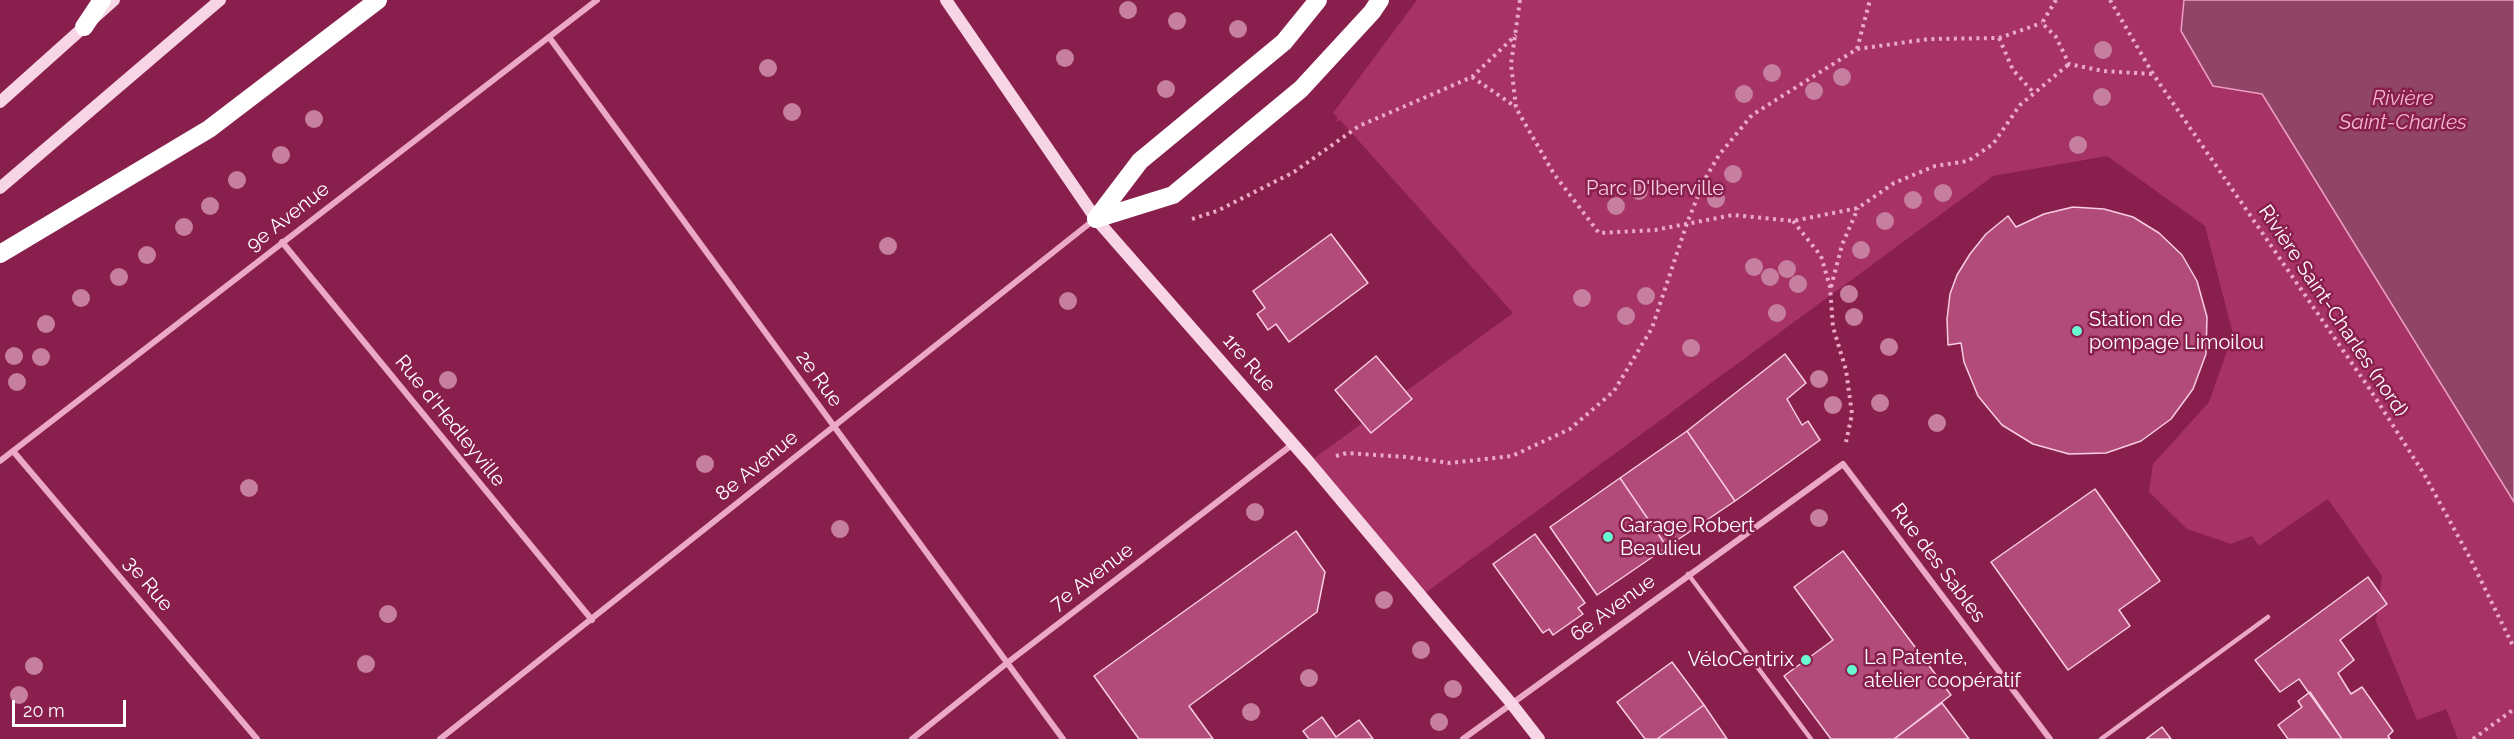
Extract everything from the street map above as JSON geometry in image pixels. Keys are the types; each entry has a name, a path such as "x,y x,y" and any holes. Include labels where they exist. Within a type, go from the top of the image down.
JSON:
{"highway":[{"path":"84,27 102,0"},
{"path":"0,254 209,129 378,0"},
{"path":"1096,219 1140,161 1284,42 1318,0"},
{"path":"1096,219 1173,195 1301,89 1372,12 1380,0"}],"street":[{"path":"0,102 114,0"},
{"path":"0,188 220,0"},
{"name":"9e Avenue","path":"0,461 597,0"},
{"name":"1re Rue","path":"946,0 1096,219 1309,462 1539,739"},
{"name":"2e Rue","path":"549,38 1063,739"},
{"name":"8e Avenue","path":"440,739 1096,219"},
{"name":"Rue d'Hedleyville","path":"282,242 592,620"},
{"name":"7e Avenue","path":"912,739 1007,663 1293,444"},
{"name":"3e Rue","path":"13,451 257,739"},
{"name":"6e Avenue","path":"1463,739 1843,464"},
{"name":"Rue des Sables","path":"1843,464 2050,739"}],"lane":[{"path":"1688,574 1811,739"},
{"path":"2101,739 2268,616"}],"path":[{"path":"1520,0 1511,64 1516,108 1554,174 1599,233 1654,230 1733,215 1793,222 1858,208 1894,183 1935,166 1968,161 1993,144 2020,105 2068,64 2103,70 2153,74"},
{"path":"1857,49 1870,0"},
{"path":"1309,462 1347,453 1450,463 1512,456 1570,429 1614,391 1652,328 1687,223 1705,179 1719,155 1752,115 1857,49 1929,39 1999,38 2042,23 2056,0"},
{"name":"Rivière Saint-Charles (nord)","path":"2110,0 2153,74 2371,391 2424,474 2470,558 2514,648"},
{"path":"2042,23 2056,37 2068,64"},
{"path":"1186,221 1217,211 1294,172 1359,126 1472,77 1516,34"},
{"path":"1999,38 2013,70 2034,92"},
{"path":"1472,77 1516,108"},
{"path":"1830,288 1842,245 1858,208"},
{"path":"1793,222 1821,256 1830,288 1833,327 1846,370 1852,414 1843,464"},
{"path":"2472,739 2514,710"}],"green space":[{"name":"Parc D'Iberville","path":"1417,0 2184,0 2181,31 2262,94 2514,502 2514,739 2458,739 2446,709 2417,720 2376,621 2382,576 2328,499 2259,546 2252,536 2231,544 2187,529 2149,492 2153,464 2209,402 2233,334 2205,226 2107,156 1993,176 1421,596 1309,462 1513,313 1340,120 1335,122 1338,118 1333,113"}],"water":[{"name":"Rivière Saint-Charles","path":"2184,0 2514,0 2514,502 2262,94 2213,86 2181,31"}],"building":[{"name":"Station de pompage Limoilou","path":"2073,207 2104,209 2133,217 2159,233 2182,255 2197,281 2207,317 2206,354 2193,389 2171,419 2141,441 2106,453 2069,454 2033,444 2002,425 1978,396 1964,362 1961,343 1948,345 1947,319 1950,294 1957,275 1986,234 2008,216 2016,227 2044,214"},
{"path":"1331,234 1368,283 1289,342 1276,324 1268,330 1257,314 1265,308 1253,291"},
{"path":"1785,354 1806,383 1787,399 1802,425 1808,421 1820,440 1735,501 1687,431"},
{"path":"1376,356 1412,399 1371,433 1335,390"},
{"path":"1687,431 1735,501 1667,547 1620,478"},
{"name":"Garage Robert Beaulieu","path":"1620,478 1667,547 1597,595 1550,527"},
{"path":"2095,489 2160,581 2119,610 2130,626 2068,670 1991,562"},
{"path":"1296,531 1325,572 1317,612 1189,706 1213,739 1139,739 1094,676"},
{"path":"1535,534 1585,603 1578,608 1583,614 1553,635 1549,629 1543,633 1493,564"},
{"path":"1843,551 1951,695 1894,739 1831,739 1784,676 1833,640 1794,587"},
{"path":"2368,577 2387,604 2340,640 2354,660 2338,673 2351,694 2362,687 2393,731 2388,736 2390,739 2342,739 2299,679 2280,692 2255,660"},
{"path":"1672,662 1704,705 1657,739 1645,739 1617,702"},
{"path":"2310,692 2342,739 2288,739 2278,725 2302,707 2298,701"},
{"path":"1942,703 1969,739 1894,739"},
{"path":"1704,705 1727,739 1657,739"},
{"path":"1322,717 1336,737 1359,720 1373,739 1309,739 1303,731"},
{"path":"2162,727 2171,739 2146,739"}],"place":[{"name":"Station de pompage Limoilou","path":"2077,331"},
{"name":"Garage Robert Beaulieu","path":"1608,537"},
{"name":"VéloCentrix","path":"1806,660"},
{"name":"La Patente, atelier coopératif","path":"1852,670"}]}
